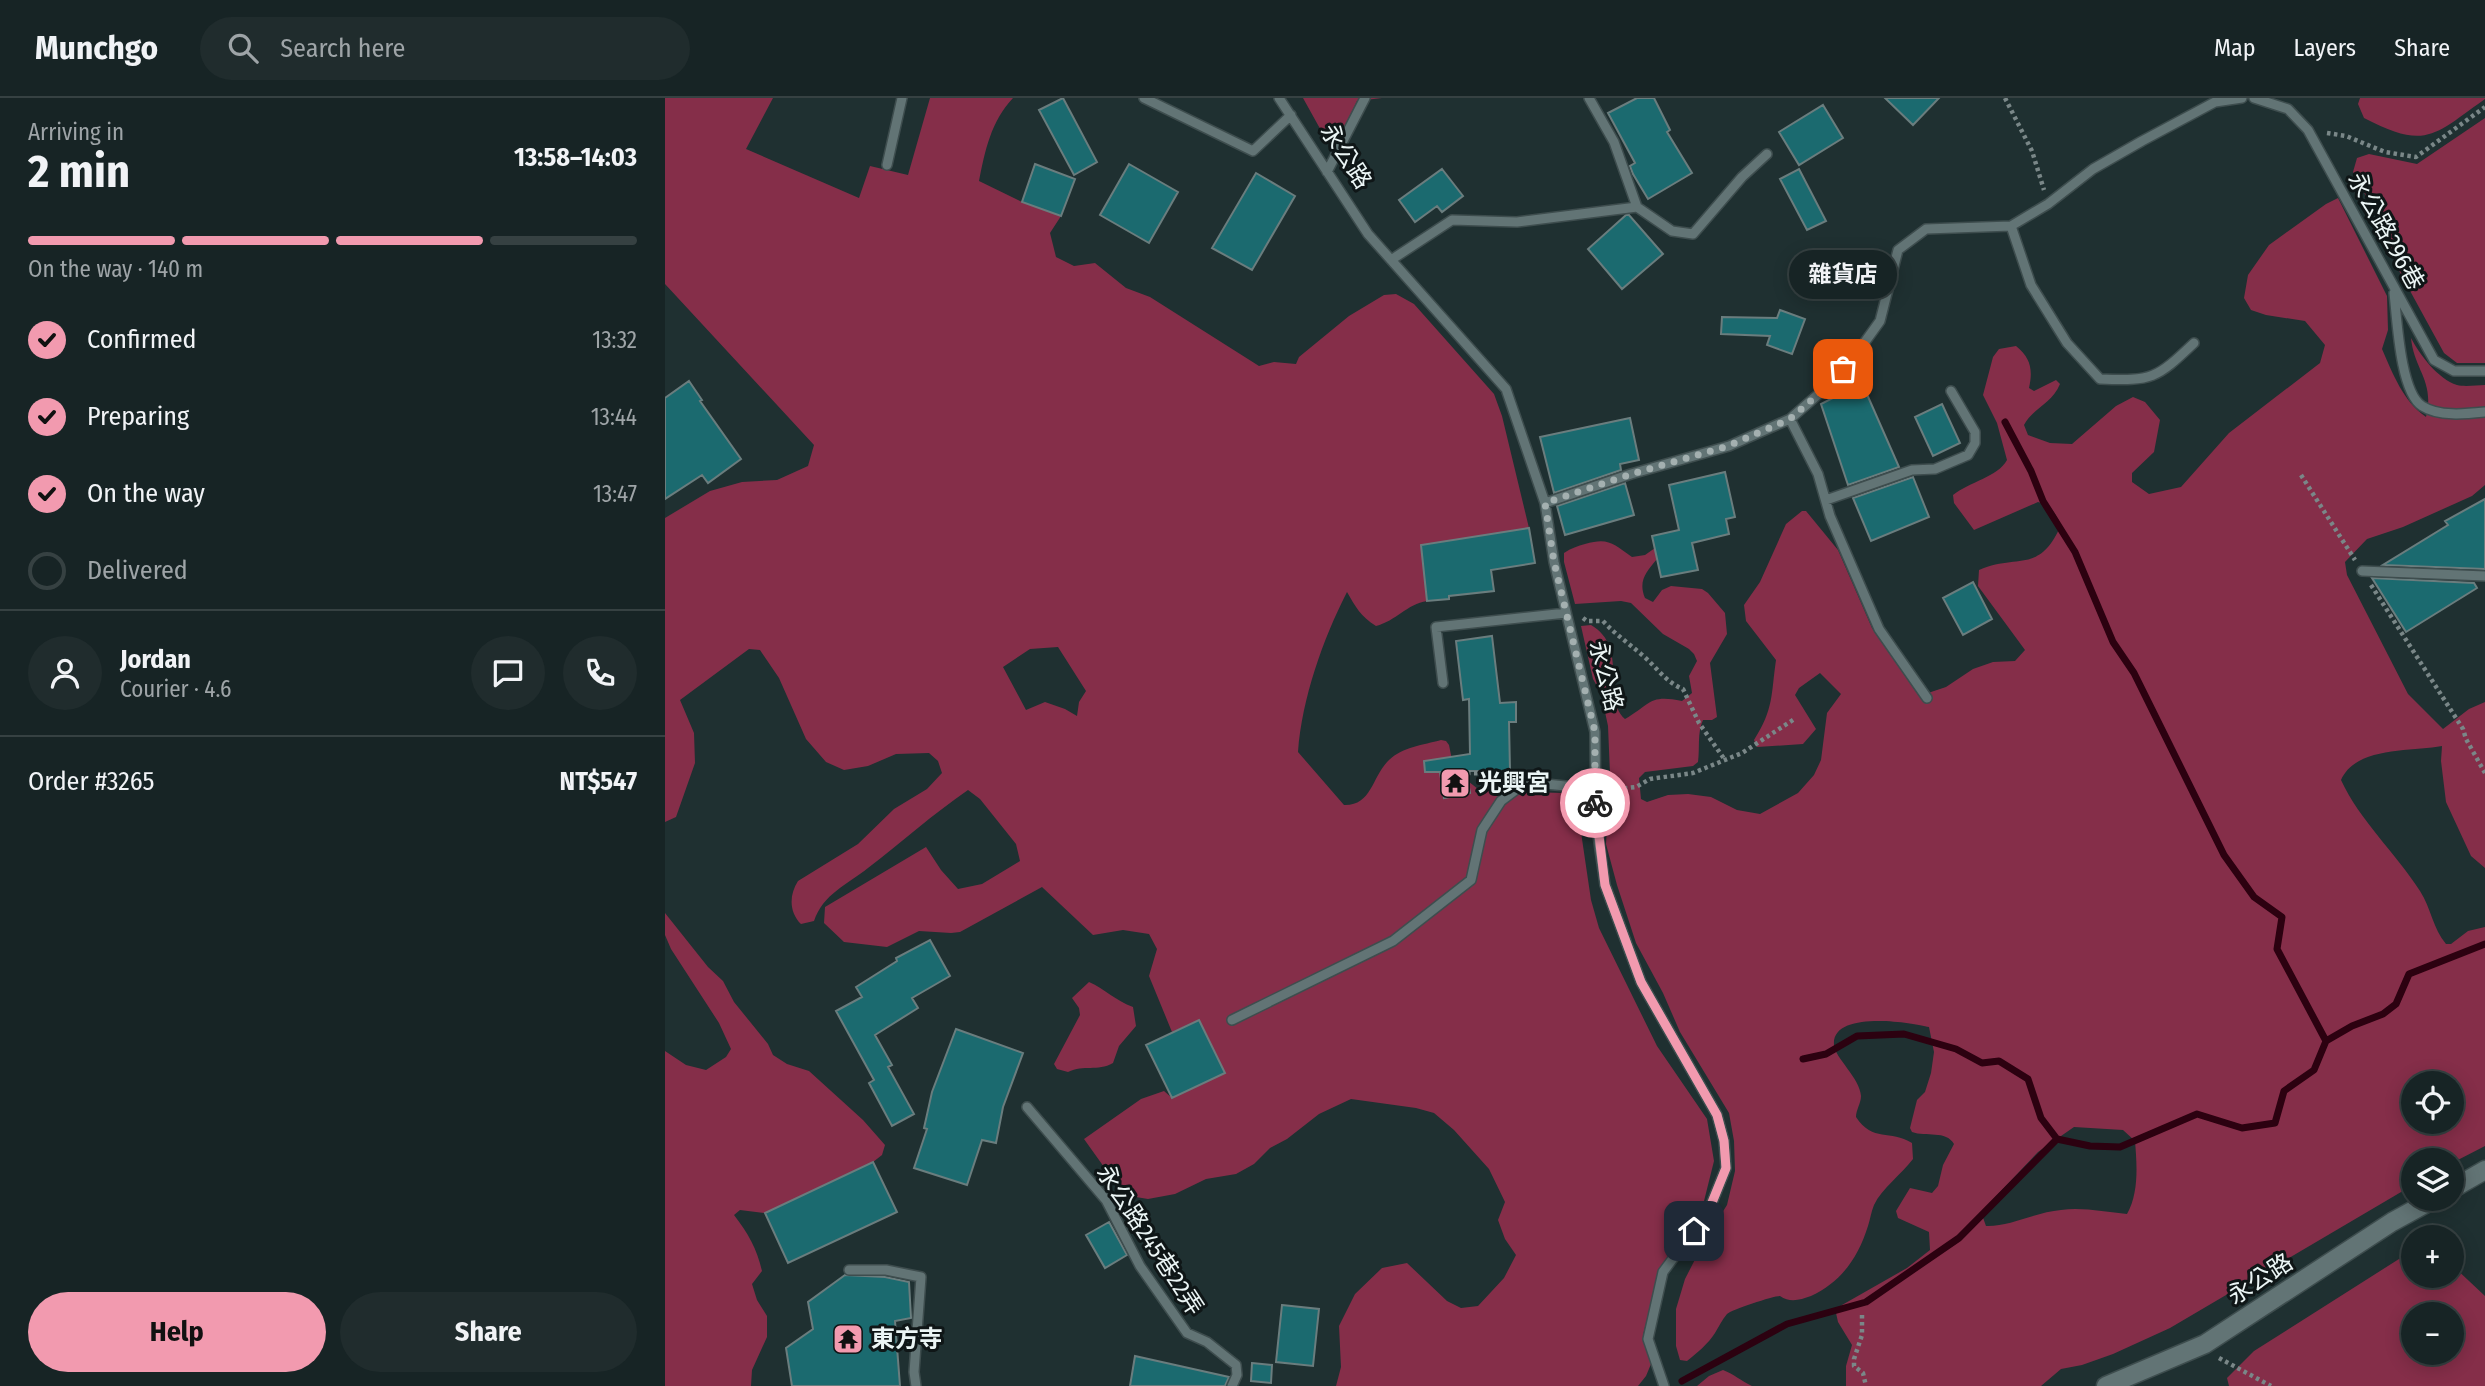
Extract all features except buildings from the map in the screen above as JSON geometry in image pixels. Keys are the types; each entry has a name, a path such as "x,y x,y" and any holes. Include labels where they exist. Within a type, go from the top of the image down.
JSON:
{"street":[{"path":"2464,1182 2485,1170"},
{"name":"永公路","path":"2106,1386 2206,1344 2413,1211"}],"lane":[{"path":"887,165 902,98"},
{"path":"1144,98 1253,151 1291,115"},
{"name":"永公路","path":"1279,98 1368,234 1506,389 1545,503 1554,562 1595,732 1596,821 1605,885 1641,982 1717,1115 1724,1141 1726,1168 1709,1210 1663,1272 1648,1339 1664,1386"},
{"path":"1328,172 1365,98"},
{"path":"1589,98 1613,142 1637,207 1672,231 1693,234 1742,177 1767,154"},
{"path":"1545,503 1728,446 1790,419 1829,385 1880,321 1898,250 1926,229 2011,226 2047,204 2094,169 2142,141 2215,102 2242,98"},
{"name":"永公路296巷","path":"2254,98 2288,109 2308,130 2434,359 2454,371 2485,371"},
{"path":"1391,260 1452,220 1517,222 1637,207"},
{"path":"2011,226 2031,285 2067,343 2100,379 2138,381 2164,371 2194,343"},
{"path":"2393,286 2404,368 2412,396 2420,405 2434,412 2485,412"},
{"path":"1826,500 1912,470 1935,469 1969,455 1975,443 1975,432 1951,391"},
{"path":"1790,419 1818,474 1830,516 1879,629 1927,698"},
{"path":"2362,571 2485,576"},
{"path":"1443,683 1436,627 1566,613"},
{"path":"1232,1020 1393,941 1471,880 1482,830 1501,800 1526,782 1595,789"},
{"name":"永公路245巷22弄","path":"1027,1107 1107,1200 1140,1266 1187,1333 1207,1342 1236,1365 1237,1375 1232,1386"},
{"path":"849,1270 886,1270 921,1277 914,1372 916,1386"}],"path":[{"path":"2005,98 2032,151 2047,204"},
{"path":"2308,130 2346,136 2385,152 2416,157 2485,107"},
{"path":"2301,475 2463,729 2485,773"},
{"path":"1603,621 1617,637 1640,653 1674,685 1683,689 1699,723 1724,760"},
{"path":"1609,790 1636,788 1650,779 1693,773 1742,753 1796,718"},
{"path":"1467,773 1519,774 1526,782"},
{"path":"1862,1315 1862,1335 1854,1366 1863,1373 1866,1386"},
{"path":"2206,1344 2218,1357 2271,1386"}],"shaded area":[{"path":"665,98 773,98 746,149 859,198 870,166 908,175 930,98 1013,98 994,126 979,181 1022,202 1061,216 1050,233 1056,257 1074,266 1095,263 1126,288 1150,297 1259,366 1274,362 1296,364 1299,357 1349,316 1384,295 1396,294 1414,304 1494,394 1502,416 1529,528 1421,545 1427,601 1413,605 1383,624 1376,626 1366,619 1347,592 1315,669 1304,711 1298,752 1344,805 1360,801 1366,795 1389,760 1414,747 1441,740 1449,745 1454,770 1478,789 1492,785 1527,792 1563,793 1577,805 1591,900 1599,928 1657,1046 1707,1119 1714,1161 1703,1205 1660,1269 1643,1335 1651,1364 1638,1386 1336,1386 1341,1367 1339,1326 1355,1294 1382,1268 1407,1263 1447,1301 1461,1308 1478,1306 1504,1278 1516,1255 1505,1239 1498,1220 1505,1202 1489,1169 1454,1130 1434,1113 1351,1099 1319,1114 1287,1139 1270,1148 1254,1164 1236,1174 1206,1179 1175,1194 1148,1199 1124,1195 1084,1139 1141,1099 1164,1091 1172,1098 1224,1073 1199,1020 1172,1032 1149,976 1157,949 1149,934 1123,930 1093,935 1042,887 960,932 919,931 887,947 844,942 824,923 825,907 926,847 958,889 982,884 1020,861 1016,844 980,799 968,790 837,890 823,904 814,921 801,924 794,914 792,903 798,881 858,844 894,809 927,789 942,773 938,761 929,753 896,754 868,766 844,770 826,762 806,739 779,678 760,650 749,649 680,700 694,733 695,763 676,817 665,822 665,518 710,491 742,482 777,480 808,466 814,445 665,284","holes":["1058,647 1086,691 1079,702 1077,716 1045,702 1026,710 1003,667 1030,649"]},
{"path":"1303,98 1382,98 1357,101 1338,140 1332,142 1323,134"},
{"path":"2360,98 2485,99 2440,130 2416,136 2402,134 2364,118 2358,104"},
{"path":"2485,118 2485,363 2457,363 2444,353 2397,267 2382,226 2353,172 2357,158 2369,154 2417,164"},
{"path":"2338,198 2387,296 2388,330 2382,349 2411,403 2426,417 2428,394 2411,338 2430,366 2443,378 2460,386 2485,385 2485,485 2472,496 2403,527 2367,539 2345,562 2347,575 2408,694 2443,729 2469,709 2485,702 2485,868 2471,856 2446,802 2442,746 2371,756 2348,769 2341,780 2358,809 2420,891 2446,944 2451,944 2468,931 2485,927 2485,1146 2464,1157 2464,1148 2401,1148 2401,1192 2170,1328 2113,1354 2061,1369 2041,1386 1846,1386 1846,1366 1852,1345 1838,1322 1836,1313 1842,1305 1907,1268 1930,1250 1929,1232 1898,1218 1896,1211 1910,1188 1932,1193 1938,1186 1943,1165 1954,1144 1946,1137 1912,1132 1910,1128 1917,1100 1925,1092 1931,1073 1934,1052 1929,1027 1890,1021 1858,1023 1845,1027 1836,1034 1834,1045 1860,1089 1861,1099 1856,1117 1862,1125 1875,1133 1912,1143 1913,1159 1877,1199 1859,1248 1847,1268 1831,1284 1803,1299 1791,1300 1780,1296 1730,1312 1702,1348 1687,1361 1680,1360 1676,1346 1676,1309 1685,1279 1727,1205 1735,1171 1734,1141 1729,1113 1680,1032 1636,943 1617,885 1606,844 1610,774 1608,726 1601,693 1593,679 1581,626 1591,625 1603,635 1609,646 1615,697 1618,709 1625,719 1656,700 1682,701 1692,693 1689,676 1697,661 1689,649 1663,634 1631,603 1621,601 1575,604 1564,553 1577,546 1600,541 1620,548 1632,557 1645,555 1655,548 1657,559 1647,573 1642,587 1645,598 1653,602 1662,590 1671,586 1702,589 1725,613 1727,634 1710,663 1717,717 1703,720 1699,735 1698,762 1693,766 1645,772 1639,778 1641,799 1647,802 1668,795 1688,794 1711,797 1737,810 1760,814 1798,793 1814,775 1821,760 1827,713 1841,694 1820,673 1799,688 1795,695 1816,729 1803,744 1757,747 1754,740 1768,710 1776,660 1746,621 1744,605 1760,582 1786,524 1802,511 1806,511 1838,550 1872,628 1919,696 1946,687 1973,669 1993,662 2015,661 2025,650 1978,586 1979,570 2036,557 2053,541 2061,525 2053,510 2038,502 1974,530 1954,503 1953,495 1997,471 2007,460 1997,423 1983,395 1993,357 1999,349 2016,346 2030,365 2029,388 2034,391 2056,380 2060,384 2057,391 2024,425 2028,435 2050,443 2072,444 2116,406 2133,397 2145,402 2160,420 2154,452 2132,473 2132,482 2149,494 2181,487 2229,433 2320,363 2325,345 2305,321 2251,310 2244,298 2248,275 2269,245","holes":["2074,1127 2123,1130 2135,1141 2137,1169 2134,1197 2127,1214 2069,1209 1986,1226 1981,1212 2038,1152"]},
{"path":"665,913 708,967 723,981 734,1002 768,1044 773,1055 787,1064 809,1071 863,1120 885,1145 882,1155 873,1162 765,1213 740,1210 734,1215 748,1235 762,1271 752,1284 757,1300 767,1316 767,1337 752,1370 751,1386 665,1386 665,1051 686,1065 706,1070 726,1057 731,1049 719,1023 671,949 665,935"},
{"path":"1089,982 1133,1007 1136,1026 1119,1046 1113,1063 1068,1072 1057,1069 1054,1064 1080,1015 1072,998"},
{"path":"2401,1258 2401,1288 2464,1288 2464,1276 2485,1296 2485,1386 2229,1386 2227,1378 2254,1351"},
{"path":"1723,1370 1752,1386 1697,1386 1709,1376"}],"waterway":[{"path":"2005,422 2031,471 2043,501 2075,552 2113,642 2134,673 2224,855 2254,897 2282,917 2277,949 2326,1041"},
{"path":"1803,1059 1826,1054 1857,1036 1904,1034 1956,1049 1982,1063 1999,1061 2028,1079 2041,1118 2057,1139 2090,1146 2120,1147 2197,1114 2242,1128 2275,1123 2284,1091 2314,1070 2326,1041 2352,1026 2383,1014 2396,1004 2409,974 2485,944"},
{"path":"1682,1381 1787,1324 1866,1302 1959,1238 2057,1139"}],"way so far":[{"path":"1595,803 1595,732 1554,562 1545,503 1728,446 1790,419 1843,369"}],"place":[{"name":"雜貨店","path":"1843,369"},
{"name":"光興宮","path":"1455,783"},
{"name":"東方寺","path":"848,1339"}],"route":[{"path":"1595,803 1605,885 1641,982 1717,1115 1724,1141 1726,1168 1709,1210 1694,1231"}]}
